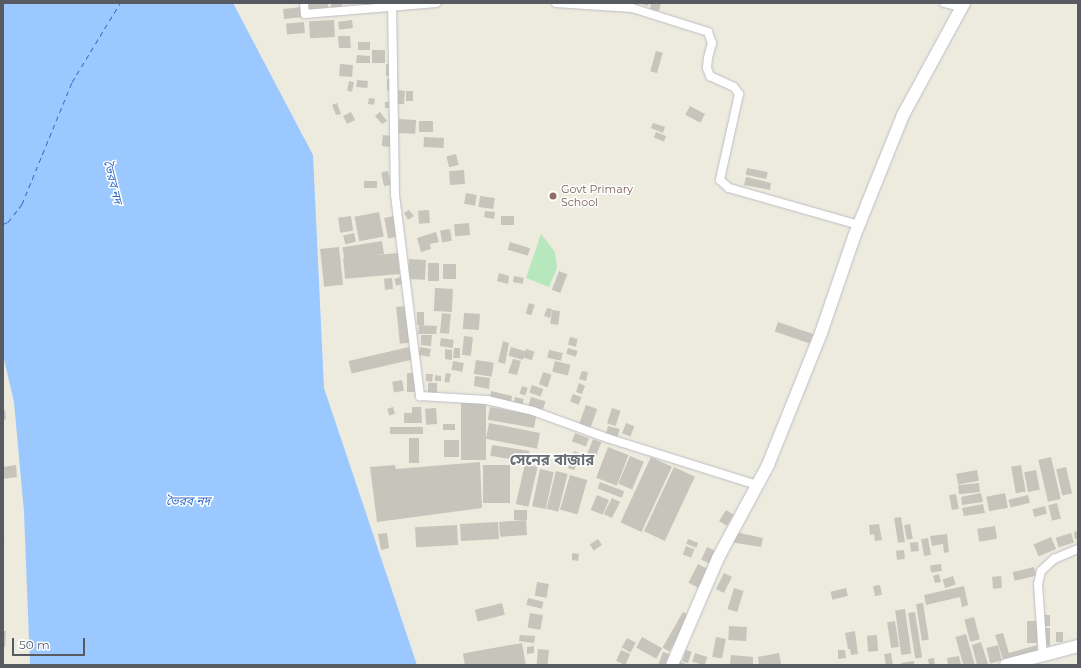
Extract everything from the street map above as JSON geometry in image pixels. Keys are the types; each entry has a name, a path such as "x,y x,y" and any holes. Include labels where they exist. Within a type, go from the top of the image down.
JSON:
{"main road":[{"path":"672,665 718,558 768,465 821,333 859,225 904,115 963,5"},
{"path":"1006,665 1078,646"}],"street":[{"path":"304,3 305,14 392,5 437,3"},
{"path":"556,3 632,8 708,32 712,43 707,68 710,76 734,87 739,94 720,180 729,188 859,225"},
{"path":"944,3 963,5"},
{"path":"392,5 395,195 420,396 481,399 533,411 607,438 757,485"},
{"path":"1042,656 1038,584 1041,571 1054,559 1078,549"}],"green space":[{"path":"541,234 555,252 557,268 549,287 526,278"}],"water":[{"name":"ভৈরব নদ","path":"3,3 233,3 313,155 324,388 417,665 30,665 24,512 14,402 3,355"}],"building":[{"path":"308,3 328,3 328,9 308,10"},
{"path":"331,3 342,3 342,7 331,8"},
{"path":"364,3 386,3 386,4 365,6"},
{"path":"639,3 649,3 648,6"},
{"path":"651,3 661,3 659,11 650,9"},
{"path":"302,7 303,17 284,19 283,9"},
{"path":"334,20 335,37 310,38 309,21"},
{"path":"352,20 353,28 339,30 338,22"},
{"path":"304,22 305,33 287,35 286,24"},
{"path":"338,36 350,36 351,48 339,48"},
{"path":"358,42 370,42 370,50 358,50"},
{"path":"372,50 385,50 385,63 372,63"},
{"path":"656,51 663,53 657,73 650,71"},
{"path":"357,55 370,56 370,63 356,63"},
{"path":"340,64 353,65 352,77 339,76"},
{"path":"386,64 391,64 391,76 386,76"},
{"path":"387,79 392,79 392,91 387,91"},
{"path":"357,80 368,81 367,88 356,87"},
{"path":"349,81 354,82 352,92 347,91"},
{"path":"398,90 405,91 404,104 398,104"},
{"path":"406,91 413,91 413,101 406,101"},
{"path":"369,98 375,99 374,105 368,104"},
{"path":"385,102 389,102 389,108 385,108"},
{"path":"337,103 341,114 336,115 332,105"},
{"path":"690,106 705,114 700,123 685,115"},
{"path":"351,112 355,120 347,124 343,116"},
{"path":"380,112 387,121 382,124 375,116"},
{"path":"399,119 416,120 415,134 398,133"},
{"path":"419,121 433,121 433,132 419,132"},
{"path":"653,123 665,127 663,133 651,128"},
{"path":"656,132 666,136 664,142 654,138"},
{"path":"383,135 391,136 390,147 382,146"},
{"path":"424,137 444,138 443,148 423,147"},
{"path":"456,154 459,165 449,167 446,157"},
{"path":"747,168 768,172 766,179 746,175"},
{"path":"464,170 465,184 450,185 449,171"},
{"path":"388,171 391,185 384,186 381,172"},
{"path":"746,177 771,183 770,190 744,185"},
{"path":"364,181 377,181 377,188 364,188"},
{"path":"466,193 477,195 475,206 464,204"},
{"path":"480,196 495,198 493,209 478,207"},
{"path":"409,210 414,216 408,220 404,213"},
{"path":"429,210 430,223 419,224 418,211"},
{"path":"485,211 495,212 494,219 484,217"},
{"path":"379,212 384,237 359,241 354,217"},
{"path":"351,216 353,231 340,233 338,218"},
{"path":"394,216 398,237 388,239 384,218"},
{"path":"501,216 514,216 514,225 501,225"},
{"path":"469,223 470,235 455,236 454,224"},
{"path":"450,229 452,241 442,242 440,231"},
{"path":"436,232 439,242 430,244 431,249 421,252 417,238"},
{"path":"354,233 356,242 345,244 343,235"},
{"path":"382,241 384,254 345,260 342,247"},
{"path":"510,242 530,248 528,256 508,250"},
{"path":"339,247 343,285 324,287 320,249"},
{"path":"398,253 400,274 345,279 343,258"},
{"path":"409,259 426,260 425,280 408,279"},
{"path":"428,263 439,263 439,281 428,281"},
{"path":"443,264 456,264 456,279 443,279"},
{"path":"559,271 567,274 560,293 552,290"},
{"path":"499,273 509,276 508,284 497,281"},
{"path":"514,276 524,278 523,284 513,282"},
{"path":"401,277 403,284 396,286 394,279"},
{"path":"392,278 393,289 385,290 384,279"},
{"path":"435,288 453,289 452,312 434,311"},
{"path":"529,303 535,305 531,315 526,313"},
{"path":"406,306 410,343 400,344 396,307"},
{"path":"547,308 552,309 550,318 544,316"},
{"path":"552,310 560,311 558,325 550,324"},
{"path":"417,312 424,312 424,325 417,325"},
{"path":"442,313 451,314 449,334 440,333"},
{"path":"464,313 480,314 479,330 463,329"},
{"path":"778,322 813,334 810,344 775,331"},
{"path":"419,325 437,326 436,334 418,334"},
{"path":"421,335 432,335 431,346 421,345"},
{"path":"464,336 473,337 471,356 462,355"},
{"path":"570,337 578,339 576,347 568,345"},
{"path":"441,338 454,340 453,348 440,346"},
{"path":"503,341 509,343 505,364 498,362"},
{"path":"409,347 412,360 352,374 349,361"},
{"path":"420,347 431,349 429,357 419,355"},
{"path":"511,347 525,351 523,360 509,356"},
{"path":"454,348 460,348 460,358 453,358"},
{"path":"568,348 578,351 576,357 566,354"},
{"path":"445,349 452,350 452,360 445,359"},
{"path":"526,349 535,352 532,360 523,358"},
{"path":"549,350 563,353 561,361 547,358"},
{"path":"513,359 521,361 517,375 508,373"},
{"path":"476,360 494,363 492,377 474,374"},
{"path":"453,361 464,363 462,372 451,370"},
{"path":"555,361 571,365 568,376 552,372"},
{"path":"582,371 588,372 586,381 579,379"},
{"path":"543,372 552,375 548,387 539,384"},
{"path":"407,373 415,373 415,392 407,392"},
{"path":"446,373 451,374 449,383 444,382"},
{"path":"426,374 433,374 432,382 426,381"},
{"path":"435,375 441,376 441,381 435,381"},
{"path":"475,376 490,378 489,389 474,386"},
{"path":"402,380 404,391 394,393 392,382"},
{"path":"428,383 437,383 437,393 428,393"},
{"path":"579,383 585,386 582,394 576,392"},
{"path":"532,385 543,389 541,397 529,393"},
{"path":"522,386 528,388 525,395 520,394"},
{"path":"491,391 512,396 511,403 490,399"},
{"path":"573,394 581,397 579,405 570,401"},
{"path":"515,397 524,399 522,406 513,404"},
{"path":"531,397 545,401 543,410 529,406"},
{"path":"461,403 486,403 486,460 461,460"},
{"path":"586,405 597,409 590,428 579,424"},
{"path":"393,407 395,414 389,415 387,409"},
{"path":"412,407 421,407 422,423 404,423 404,413 412,413"},
{"path":"490,407 536,415 534,428 488,420"},
{"path":"436,408 437,424 426,425 425,409"},
{"path":"612,408 621,411 616,426 607,423"},
{"path":"3,410 5,410 6,419 3,420"},
{"path":"489,423 540,433 537,449 486,439"},
{"path":"626,423 634,426 630,436 622,433"},
{"path":"443,424 455,424 455,430 443,430"},
{"path":"608,426 620,429 617,438 606,435"},
{"path":"390,427 423,427 423,434 390,434"},
{"path":"575,433 589,438 586,447 572,441"},
{"path":"409,438 419,438 419,463 409,463"},
{"path":"593,439 601,442 595,459 587,456"},
{"path":"444,440 459,440 459,457 444,457"},
{"path":"492,445 530,451 528,462 490,456"},
{"path":"608,447 629,455 617,486 596,478"},
{"path":"574,451 582,454 579,463 571,459"},
{"path":"562,455 569,457 566,467 559,465"},
{"path":"630,456 644,462 632,489 618,484"},
{"path":"651,457 672,467 641,532 621,522"},
{"path":"1051,457 1061,499 1048,502 1038,460"},
{"path":"570,461 577,464 574,470 568,468"},
{"path":"480,462 482,508 377,522 370,467 395,465 396,469"},
{"path":"525,464 538,467 528,507 516,504"},
{"path":"16,465 17,477 3,479 3,467"},
{"path":"483,465 510,465 510,503 483,503"},
{"path":"1021,465 1026,492 1016,493 1011,467"},
{"path":"674,467 695,477 665,541 644,531"},
{"path":"1066,467 1072,493 1062,496 1056,469"},
{"path":"540,469 554,472 546,509 532,506"},
{"path":"977,470 979,481 958,484 956,474"},
{"path":"1036,470 1040,490 1028,492 1024,472"},
{"path":"556,471 568,474 558,512 547,509"},
{"path":"570,475 587,480 577,515 560,510"},
{"path":"600,482 624,491 622,498 597,489"},
{"path":"979,483 980,492 959,494 958,485"},
{"path":"981,493 983,502 962,505 961,497"},
{"path":"1005,493 1008,508 989,511 986,497"},
{"path":"956,494 959,509 952,510 949,495"},
{"path":"597,495 609,500 603,515 591,510"},
{"path":"1028,495 1030,503 1011,508 1009,500"},
{"path":"612,498 620,502 612,518 604,514"},
{"path":"1057,503 1061,519 1052,521 1048,505"},
{"path":"983,504 985,513 964,516 962,508"},
{"path":"1045,506 1047,514 1034,517 1032,509"},
{"path":"514,510 527,510 527,520 514,520"},
{"path":"726,510 734,515 727,526 719,521"},
{"path":"901,517 905,542 898,543 894,518"},
{"path":"526,520 527,535 500,537 499,522"},
{"path":"498,522 499,539 461,541 460,524"},
{"path":"879,524 882,540 875,541 874,534 870,535 869,525"},
{"path":"910,524 913,539 907,540 904,525"},
{"path":"457,525 458,545 416,547 415,527"},
{"path":"995,526 997,539 979,542 977,529"},
{"path":"1078,531 1078,538 1075,539 1074,532"},
{"path":"735,532 763,538 761,547 730,542"},
{"path":"387,533 389,548 381,550 378,534"},
{"path":"1071,533 1074,543 1059,547 1056,538"},
{"path":"947,534 949,552 944,553 943,544 932,546 930,536"},
{"path":"1051,537 1056,549 1039,556 1034,544"},
{"path":"928,538 931,555 924,556 921,539"},
{"path":"598,539 602,545 594,550 590,545"},
{"path":"688,539 698,543 696,548 686,544"},
{"path":"918,542 919,551 911,552 910,543"},
{"path":"686,546 694,549 691,558 683,554"},
{"path":"707,547 718,552 712,565 701,560"},
{"path":"904,550 905,559 897,560 896,551"},
{"path":"572,553 579,554 578,561 572,560"},
{"path":"698,564 708,569 698,588 688,583"},
{"path":"941,564 942,571 931,572 930,566"},
{"path":"1034,567 1036,576 1015,581 1013,572"},
{"path":"724,573 732,577 724,593 716,589"},
{"path":"939,574 941,582 935,583 933,576"},
{"path":"953,576 956,585 945,588 943,579"},
{"path":"1001,576 1002,588 993,589 992,577"},
{"path":"537,582 549,584 547,598 535,596"},
{"path":"880,585 882,595 875,596 873,586"},
{"path":"964,586 968,605 962,607 960,597 926,605 924,595"},
{"path":"734,588 744,591 737,612 728,609"},
{"path":"846,588 848,596 832,600 830,592"},
{"path":"528,598 544,602 542,609 526,605"},
{"path":"502,603 505,615 478,621 475,610"},
{"path":"923,603 929,640 922,641 916,604"},
{"path":"905,609 911,654 901,655 895,610"},
{"path":"683,612 690,616 669,652 662,648"},
{"path":"915,612 922,657 915,659 908,613"},
{"path":"530,613 543,615 540,630 528,628"},
{"path":"1041,615 1050,615 1050,626 1041,626"},
{"path":"974,617 980,639 970,642 964,620"},
{"path":"895,621 899,647 891,648 887,622"},
{"path":"1027,621 1037,621 1037,643 1027,643"},
{"path":"729,626 747,627 746,641 728,640"},
{"path":"1042,628 1050,628 1050,646 1042,646"},
{"path":"3,631 6,631 5,647 3,647"},
{"path":"855,631 858,654 851,655 850,649 848,649 845,633"},
{"path":"1056,632 1063,632 1063,642 1056,642"},
{"path":"1003,633 1009,653 1037,645 1037,652 1004,662 995,635"},
{"path":"966,634 975,665 963,665 955,637"},
{"path":"520,635 535,636 534,643 519,641"},
{"path":"877,635 878,651 868,652 867,636"},
{"path":"642,637 662,648 656,659 636,647"},
{"path":"716,637 726,639 722,659 712,657"},
{"path":"627,638 636,643 630,652 622,648"},
{"path":"981,642 988,664 977,665 972,645"},
{"path":"522,643 526,665 465,665 463,653"},
{"path":"998,645 1002,661 990,663 986,648"},
{"path":"534,646 534,653 527,654 527,647"},
{"path":"538,649 549,650 548,665 537,665"},
{"path":"621,650 630,654 625,665 616,661"},
{"path":"686,650 692,652 688,663 682,661"},
{"path":"838,650 845,650 846,658 838,659"},
{"path":"663,652 672,655 668,665 658,665"},
{"path":"695,653 707,657 705,665 692,662"},
{"path":"779,653 781,664 759,665 758,657"},
{"path":"891,653 893,665 886,665 884,654"},
{"path":"731,655 753,657 753,665 730,665"},
{"path":"959,656 961,665 948,665 947,658"},
{"path":"934,658 935,665 929,665 928,659"},
{"path":"914,661 914,665 902,665 901,663"},
{"path":"680,662 689,665 679,665"}],"ferry route":[{"path":"3,224 8,222 22,204 72,82 120,3"}],"place":[{"name":"Govt Primary School","path":"553,196"}],"district":[{"name":"সেনের বাজার","path":"552,460"}]}
